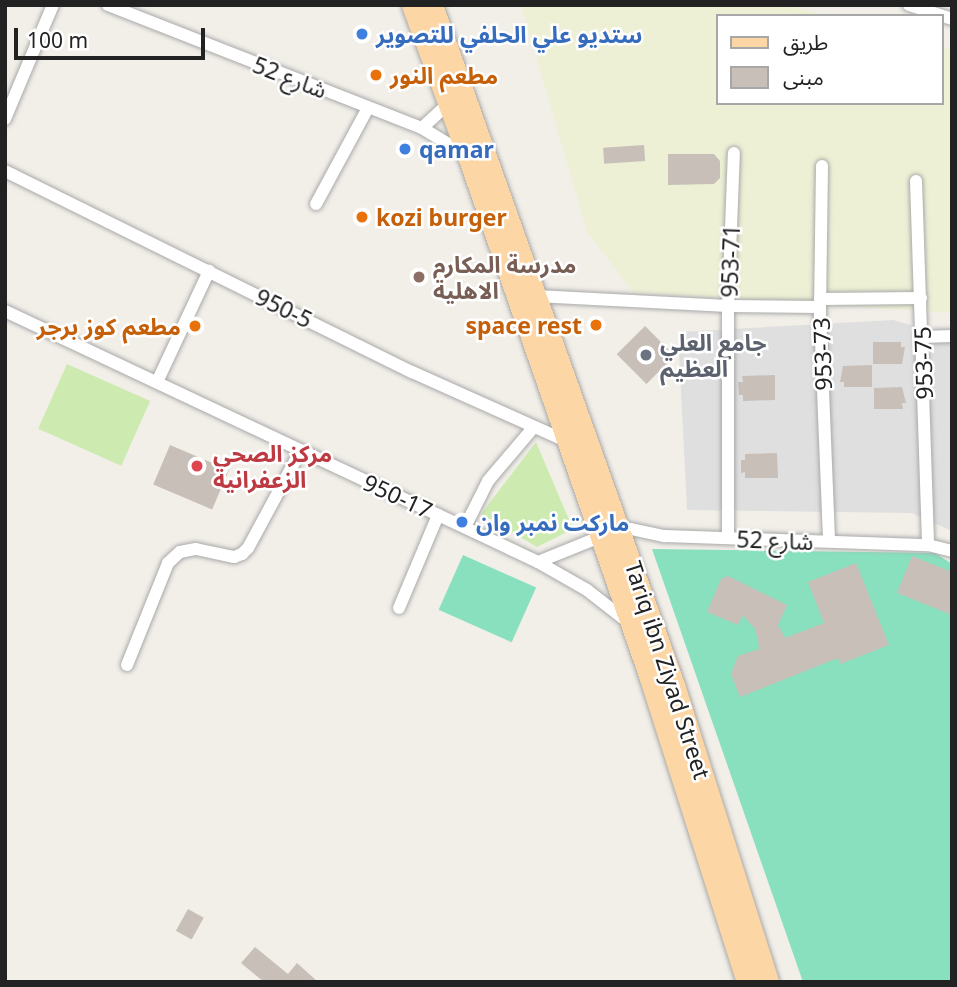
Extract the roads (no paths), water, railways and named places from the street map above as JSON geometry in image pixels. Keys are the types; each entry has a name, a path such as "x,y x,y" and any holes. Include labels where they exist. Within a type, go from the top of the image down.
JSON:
{"main road":[{"name":"Tariq ibn Ziyad Street","path":"412,5 468,156 631,624 692,802 747,982"},
{"name":"Tariq ibn Ziyad Street","path":"432,5 674,685 768,982"}],"street":[{"path":"5,119 52,5"},
{"name":"شارع 52","path":"108,5 422,128 452,143 468,156"},
{"path":"909,5 937,14"},
{"path":"422,128 449,103"},
{"path":"316,204 368,108"},
{"name":"953-71","path":"728,538 727,306 734,153"},
{"name":"953-73","path":"822,166 820,303 830,541"},
{"name":"950-5","path":"5,171 422,377 566,441"},
{"name":"953-75","path":"916,181 928,545"},
{"path":"157,382 209,271"},
{"path":"536,296 727,306 921,298"},
{"name":"950-17","path":"5,311 538,562 587,590 631,624"},
{"path":"922,337 952,336"},
{"path":"465,527 488,481 533,428"},
{"path":"127,665 168,564 180,552 196,548 234,556 242,554 248,548 301,450"},
{"path":"399,608 438,515"},
{"name":"شارع 52","path":"538,562 621,531 728,538 928,545 952,551"}],"place":[{"name":"ستديو علي الحلفي للتصوير","path":"362,34"},
{"name":"مطعم النور","path":"376,75"},
{"name":"qamar","path":"405,149"},
{"name":"kozi burger","path":"362,217"},
{"name":"مدرسة المكارم الاهلية","path":"419,277"},
{"name":"space rest","path":"596,325"},
{"name":"مطعم كوز برجر","path":"195,326"},
{"name":"جامع العلي العظيم","path":"646,355"},
{"name":"مركز الصحي الزعفرانية","path":"197,466"},
{"name":"ماركت نمبر وان","path":"462,522"}]}
